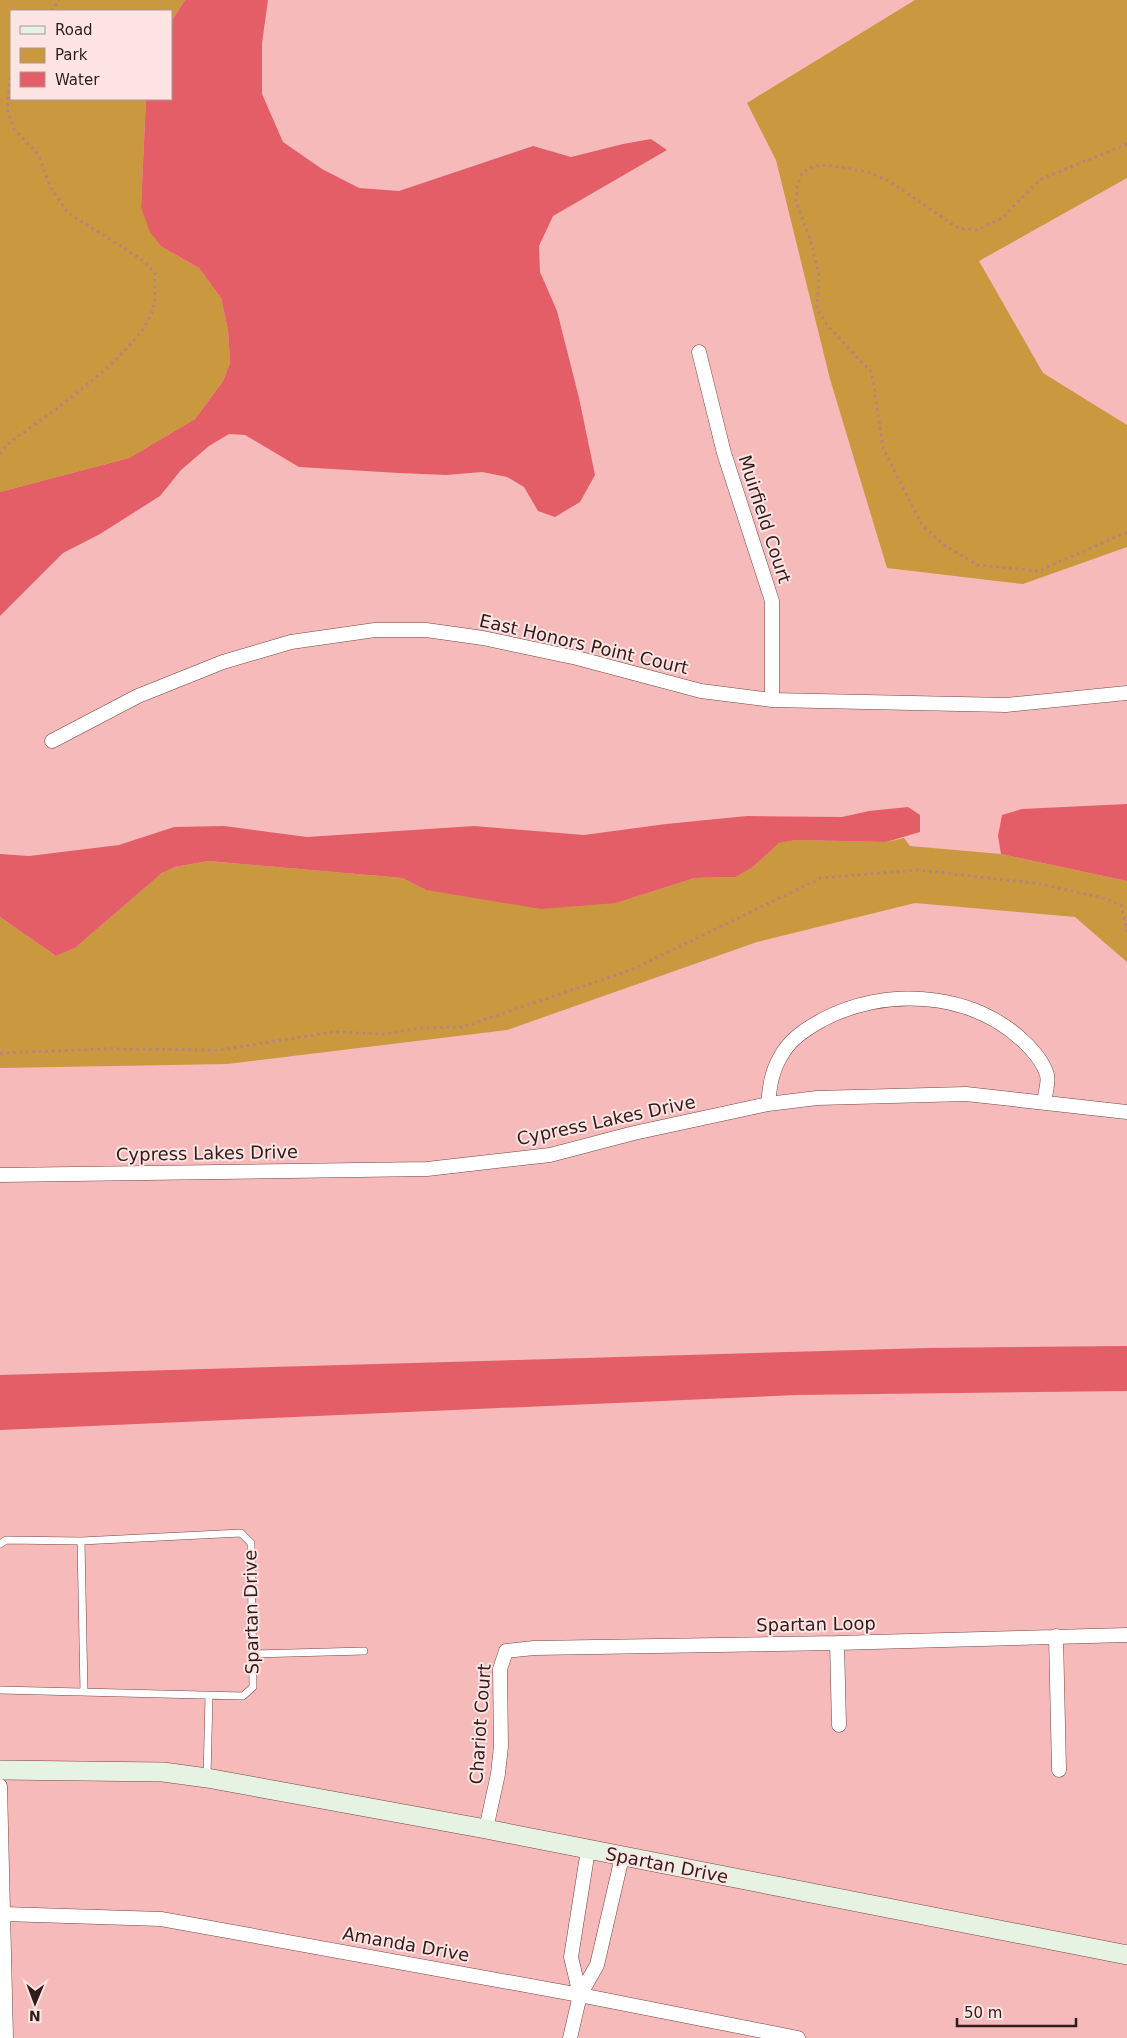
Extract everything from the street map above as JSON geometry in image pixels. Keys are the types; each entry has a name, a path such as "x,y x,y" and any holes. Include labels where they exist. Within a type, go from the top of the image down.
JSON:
{"street":[{"name":"Muirfield Court","path":"698,352 724,453 772,601 772,700"},
{"name":"East Honors Point Court","path":"52,741 138,696 223,662 291,642 375,630 426,630 483,638 577,658 701,691 772,700 1006,705 1127,693"},
{"path":"768,1104 770,1076 785,1049 805,1029 841,1010 882,1000 924,998 959,1005 1005,1024 1034,1051 1048,1076 1044,1102"},
{"name":"Cypress Lakes Drive","path":"0,1175 427,1169 550,1155 634,1132 768,1104 817,1098 966,1094 1127,1112"},
{"name":"Spartan Loop","path":"506,1651 534,1648 837,1643 1127,1635"},
{"path":"1056,1636 1059,1770"},
{"path":"837,1643 840,1725"},
{"name":"Chariot Court","path":"486,1829 498,1774 501,1708 500,1668 506,1651"},
{"name":"Spartan Drive","path":"0,1770 163,1772 207,1778 486,1829 1127,1955"},
{"path":"0,1786 6,2038"},
{"path":"580,1995 570,1957 588,1850"},
{"path":"570,2038 580,1995 597,1965 622,1857"},
{"name":"Amanda Drive","path":"4,1914 161,1920 580,1995 798,2038"}],"lane":[{"name":"Spartan Drive","path":"0,1544 6,1540 81,1540 240,1533 251,1543 253,1687 243,1696 0,1690"},
{"path":"81,1540 84,1692"},
{"path":"252,1654 364,1651"},
{"path":"207,1778 209,1696"}],"path":[{"path":"0,454 8,444 104,371 143,330 154,305 154,273 141,259 68,213 50,186 38,154 14,129 7,108 10,82"},
{"path":"1127,144 1039,180 1002,218 977,230 958,228 889,181 868,172 828,165 814,166 802,173 797,186 796,202 811,241 820,276 817,309 827,326 872,373 883,448 922,525 944,545 977,565 1039,571 1127,532"},
{"path":"0,1054 102,1050 219,1050 333,1032 384,1034 421,1028 462,1027 631,970 821,878 917,870 1041,884 1107,899 1121,905 1127,931"}],"green space":[{"path":"0,0 185,0 172,20 172,10 10,10 10,100 146,100 141,207 162,247 199,268 221,298 228,330 230,363 223,381 195,419 129,458 0,492"},
{"path":"915,0 1127,0 1127,178 979,261 1043,373 1127,425 1127,547 1023,584 887,568 830,379 776,160 747,103"},
{"path":"904,838 910,846 1001,854 1127,881 1127,962 1075,917 915,903 757,942 507,1030 227,1064 0,1068 0,917 56,956 75,948 162,873 175,867 208,861 402,878 426,890 616,903 695,878 736,877 753,867 779,843 796,840 886,842"}],"water":[{"path":"185,0 268,0 262,43 262,94 283,142 322,169 359,188 399,191 533,146 571,157 651,139 667,150 553,216 539,246 540,272 557,311 579,398 595,475 580,502 555,517 538,511 524,487 507,477 482,472 446,475 299,467 245,435 229,434 209,446 181,470 160,496 100,534 63,553 0,616 0,492 129,458 195,419 223,381 230,363 228,330 221,298 199,268 162,247 150,232 141,207 146,100 172,100 172,20"},
{"path":"1127,804 1127,881 1001,854 998,836 1002,815 1022,809"},
{"path":"908,807 920,815 920,832 886,842 796,840 779,843 753,867 736,877 695,878 616,903 541,909 426,890 402,878 208,861 175,867 162,873 75,948 56,956 0,917 0,854 29,856 119,845 174,827 224,826 307,837 474,826 584,835 747,816 842,817 869,811"},
{"path":"1127,1346 1127,1391 796,1395 0,1430 0,1375 927,1348"}]}
